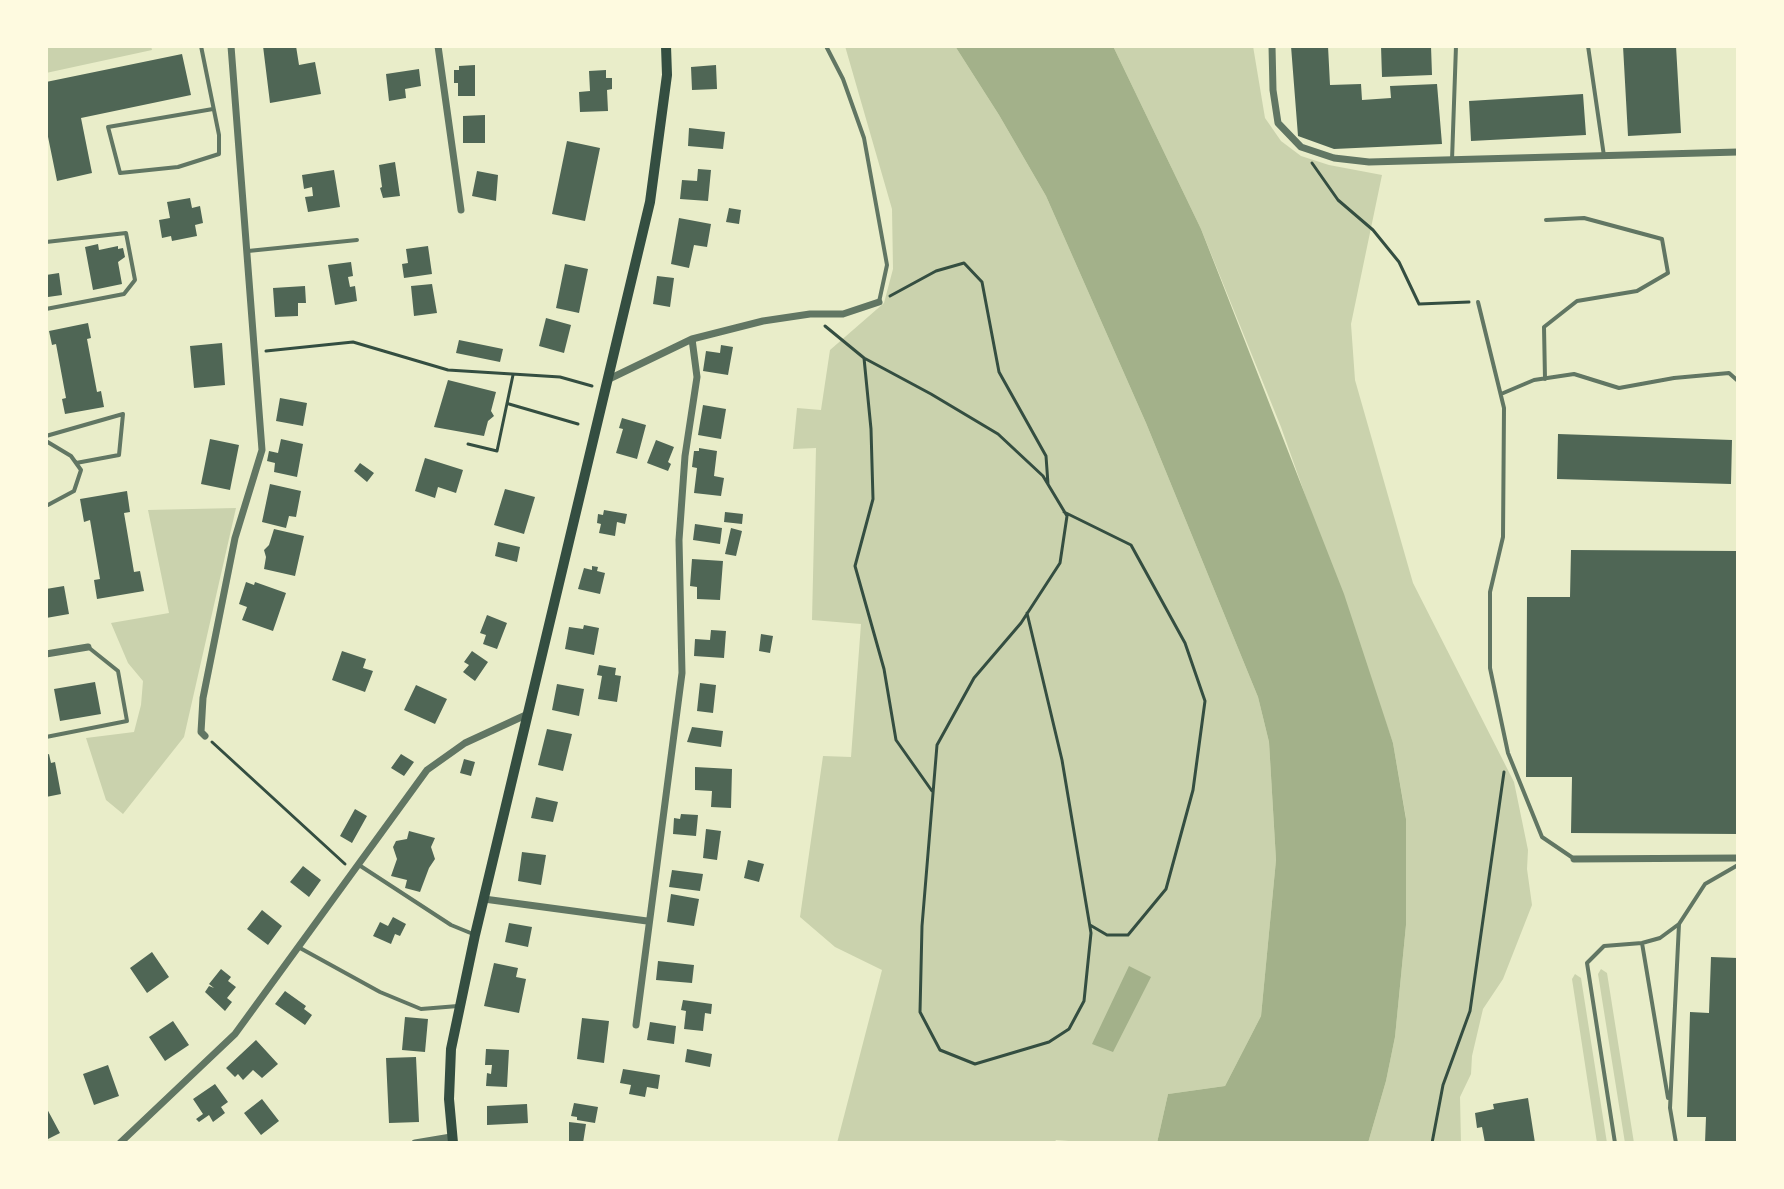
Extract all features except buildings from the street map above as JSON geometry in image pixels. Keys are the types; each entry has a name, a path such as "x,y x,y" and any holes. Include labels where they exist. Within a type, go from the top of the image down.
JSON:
{"main road":[{"path":"452,1140 449,1099 451,1049 475,935 650,202 667,75 666,46"}],"street":[{"path":"205,736 201,732 203,698 235,538 262,450 231,46"},
{"path":"438,46 461,210"},
{"path":"1272,46 1273,90 1278,123 1301,147 1334,158 1369,162 1738,152"},
{"path":"606,384 692,339 763,321 810,314 843,314 879,302"},
{"path":"636,1025 647,921 682,673 679,540 685,456 697,377 692,339"},
{"path":"46,654 88,647"},
{"path":"120,1143 235,1034 427,770 465,743 530,713"},
{"path":"1574,859 1738,858"},
{"path":"484,899 647,921"},
{"path":"415,1143 452,1140"}],"lane":[{"path":"201,46 219,135 219,154 178,167 120,173 108,127 213,109"},
{"path":"826,46 843,79 864,138 887,265 879,302"},
{"path":"1452,160 1456,46"},
{"path":"1588,46 1604,156"},
{"path":"1545,379 1544,327 1577,301 1637,291 1668,273 1662,239 1584,218 1546,220"},
{"path":"46,242 126,233 135,280 124,294 46,309"},
{"path":"248,251 357,240"},
{"path":"1478,302 1504,408 1503,537 1490,592 1490,668 1508,753 1542,837 1574,859"},
{"path":"1501,394 1534,380 1574,374 1619,388 1674,378 1729,373 1738,381"},
{"path":"46,438 123,414 119,455 76,463"},
{"path":"46,438 71,456 81,470 74,491 46,506"},
{"path":"46,737 127,721 118,671 88,647"},
{"path":"1615,1143 1587,963 1604,946 1642,943 1660,938 1679,924 1705,884 1738,865"},
{"path":"356,868 451,925 475,935"},
{"path":"1670,1108 1679,924"},
{"path":"1642,943 1676,1143"},
{"path":"300,948 380,992 421,1009 460,1006"}],"path":[{"path":"1301,147 1338,200 1373,230 1399,262 1419,304 1478,302"},
{"path":"879,302 936,271 964,263 982,282 999,372 1046,456 1048,485"},
{"path":"810,314 864,358 998,434 1043,476 1067,516 1060,563 1027,613 974,678 937,745 922,926 920,1012 940,1050 975,1064 1049,1042 1069,1029 1084,1001 1090,924 1062,760 1027,613"},
{"path":"254,353 353,342 448,370 560,377 606,384"},
{"path":"864,358 871,429 873,499 855,566 884,669 896,740 933,793"},
{"path":"468,444 497,451 513,375"},
{"path":"507,403 578,424"},
{"path":"1064,512 1131,545 1185,643 1205,701 1193,790 1166,889 1128,935 1107,935 1090,924"},
{"path":"205,736 356,868"},
{"path":"1432,1143 1443,1085 1470,1011 1499,793 1508,753"}],"shaded area":[{"path":"46,46 151,46 152,50 46,73"},
{"path":"845,46 955,46 999,115 1046,196 1146,423 1258,697 1269,742 1276,860 1261,1016 1225,1086 1168,1094 1157,1143 1056,1140 1054,1143 837,1143 882,970 835,947 800,917 823,756 851,757 861,624 812,620 816,448 793,449 797,408 821,410 830,350 884,303 893,269 892,209"},
{"path":"955,46 1113,46 1201,229 1344,594 1393,743 1406,819 1406,925 1395,1037 1368,1143 1157,1143 1168,1094 1225,1086 1261,1016 1276,860 1269,742 1258,697 1146,423 1046,196"},
{"path":"1113,46 1253,46 1265,118 1281,141 1301,156 1382,175 1351,324 1355,380 1413,583 1514,782 1528,850 1532,905 1503,979 1483,1009 1471,1074 1460,1097 1461,1143 1368,1143 1395,1037 1406,925 1406,818 1393,743 1281,427 1201,229"},
{"path":"236,508 184,737 123,814 106,800 86,738 134,732 141,705 143,681 128,663 111,623 169,613 148,510"},
{"path":"1129,966 1151,977 1113,1052 1092,1044"},
{"path":"1601,969 1607,973 1634,1143 1625,1143 1598,974"},
{"path":"1575,974 1581,978 1607,1143 1597,1143 1572,979"}]}
